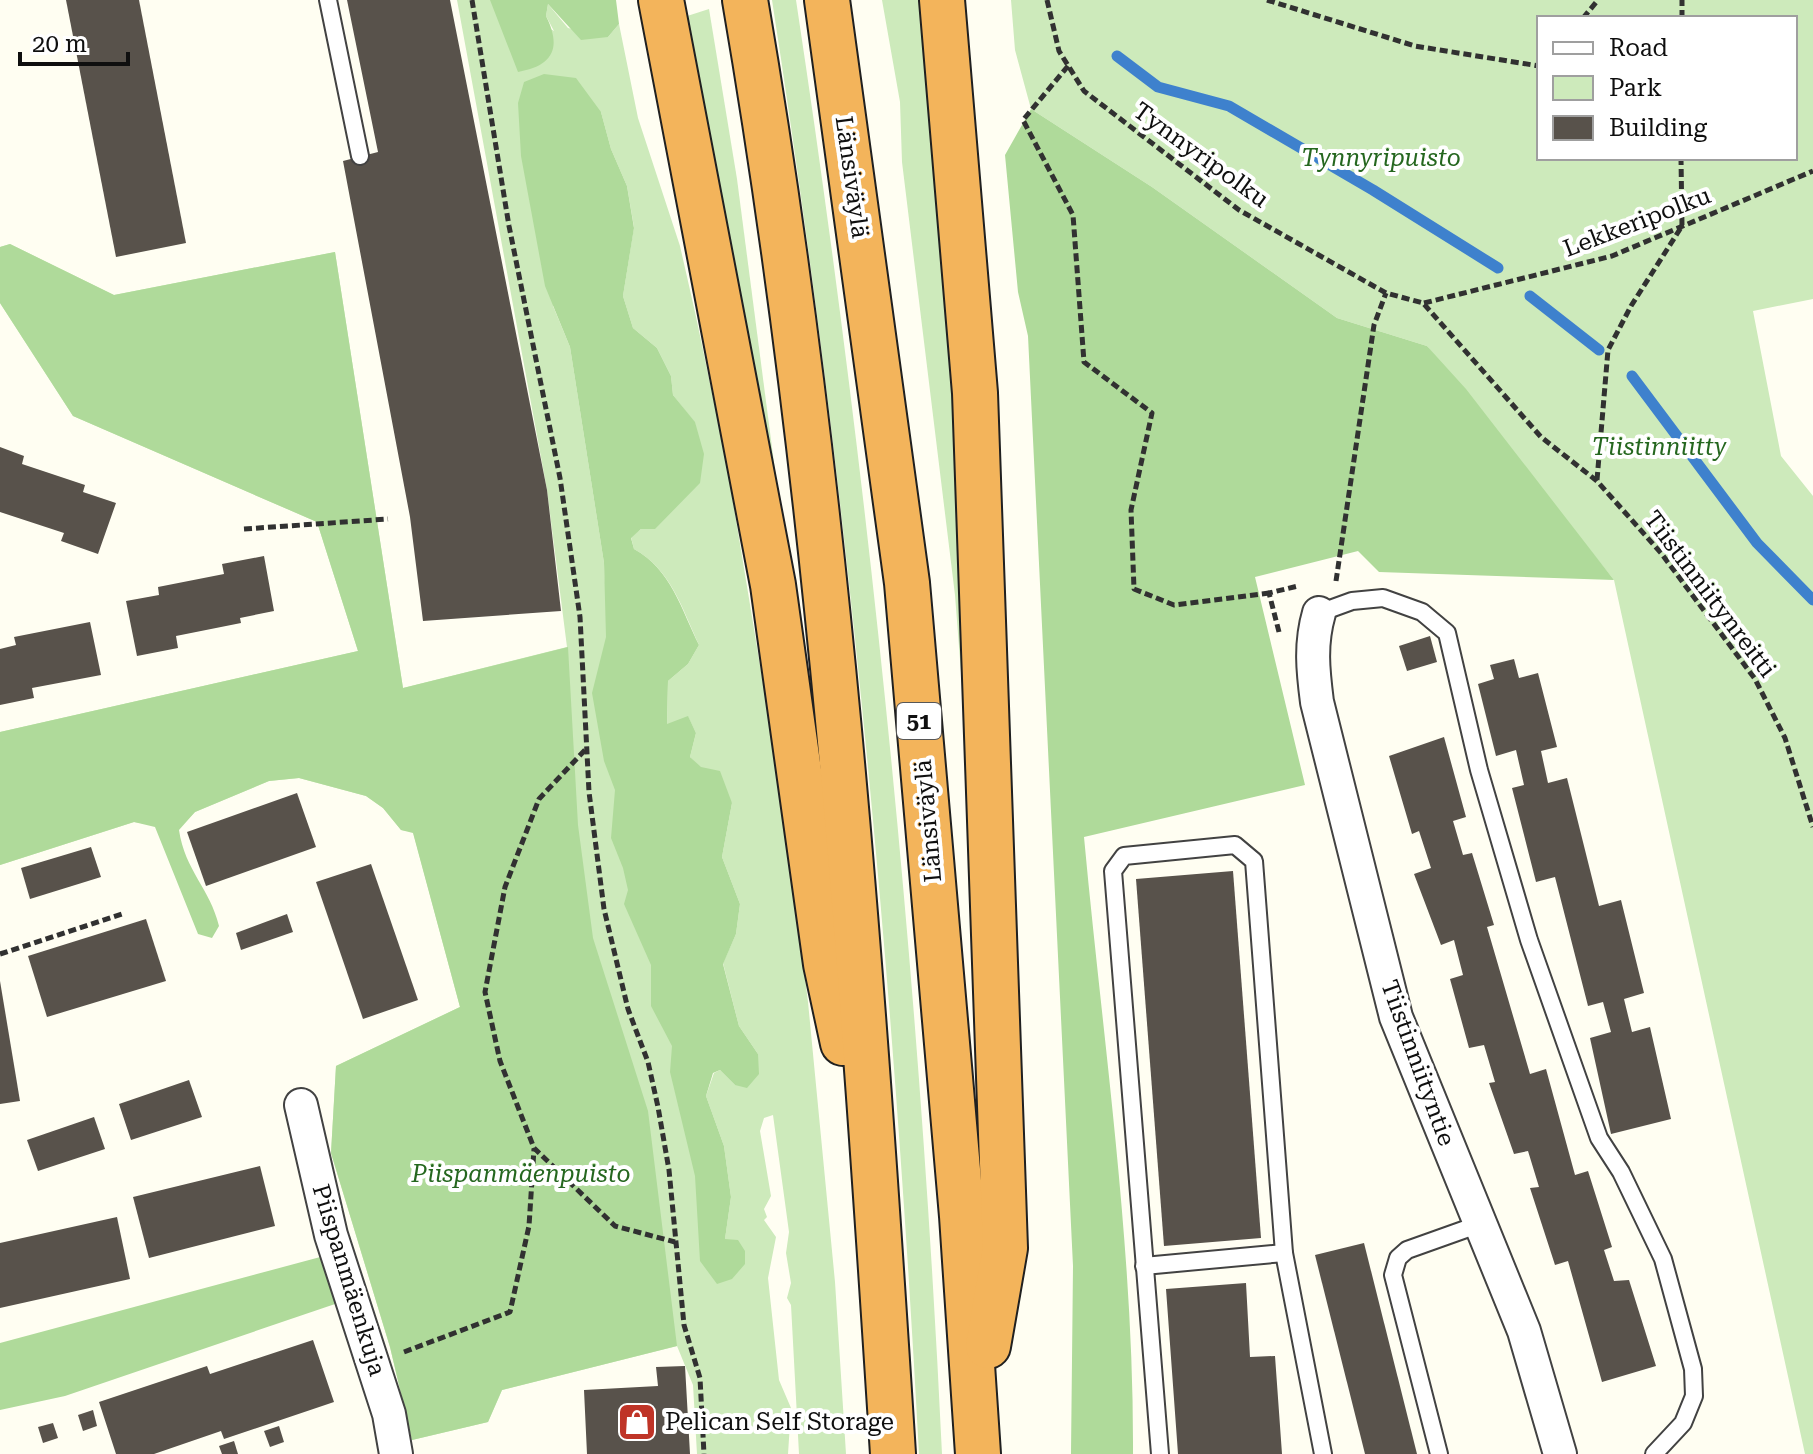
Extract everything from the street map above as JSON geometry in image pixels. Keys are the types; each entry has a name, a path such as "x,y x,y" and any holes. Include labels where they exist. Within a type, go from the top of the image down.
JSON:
{"highway":[{"path":"661,0 773,585 826,964 877,1197"},
{"path":"745,0 790,303 824,571 859,947 893,1454"},
{"name":"Länsiväylä","path":"827,0 907,583 977,1435"},
{"path":"942,0 975,393 1005,1248 977,1435"}],"street":[{"name":"Tiistinniityntie","path":"1319,613 1313,633 1312,663 1317,702 1396,1017 1524,1331 1560,1454"},
{"name":"Piispanmäenkuja","path":"301,1105 331,1235 389,1414 396,1454"}],"lane":[{"path":"328,0 360,156"},
{"path":"1319,613 1352,601 1383,598 1422,612 1447,633 1479,770 1529,940 1599,1138 1621,1172 1663,1259 1693,1369 1694,1396 1683,1423 1654,1454"},
{"path":"1160,1454 1113,871 1124,856 1235,845 1254,861 1284,1253 1323,1454"},
{"path":"1439,1454 1393,1275 1398,1258 1407,1250 1480,1224"},
{"path":"1144,1266 1284,1253"}],"path":[{"path":"475,0 472,8 509,226 560,478 580,617 585,749 604,909 628,1009 648,1062 658,1107 669,1170 684,1325 700,1378 704,1454"},
{"name":"Tynnyripolku","path":"1047,0 1059,51 1084,91 1239,210 1386,293 1423,303"},
{"path":"1267,0 1415,46 1537,66"},
{"path":"1585,16 1598,0"},
{"path":"1068,66 1023,120 1073,215 1084,362 1152,413 1131,510 1134,589 1174,605 1269,593"},
{"path":"1597,481 1608,350 1631,306 1682,226 1681,160"},
{"name":"Lekkeripolku","path":"1423,303 1612,256 1813,171"},
{"path":"1319,613 1339,576 1374,325 1386,293"},
{"name":"Tiistinniitynreitti","path":"1423,303 1541,437 1597,481 1661,553 1755,679 1785,738 1813,827"},
{"path":"244,529 388,519"},
{"path":"1339,576 1347,575 1352,601"},
{"path":"585,749 539,799 505,887 485,992 500,1061 534,1148 615,1226 675,1242"},
{"path":"0,954 122,914"},
{"path":"373,1363 510,1312 529,1226 534,1148"}],"green space":[{"name":"Piispanmäenpuisto","path":"457,0 501,0 554,31 546,16 548,4 568,28 608,37 619,24 638,118 680,246 726,459 785,817 808,1002 835,1282 846,1454 799,1454 791,1305 787,1298 791,1283 786,1253 789,1232 773,1115 764,1118 760,1131 771,1196 764,1209 767,1217 764,1220 776,1237 768,1278 779,1380 791,1408 788,1454 697,1454 693,1385 677,1346 502,1390 488,1422 412,1440 390,1347 331,1153 336,1066 460,1007 413,832 401,830 383,808 366,796 299,778 269,781 195,812 178,829 134,822 0,865 0,732 358,651 317,522 73,416 0,303 0,247 10,244 114,295 335,252 403,688 567,647 547,490","holes":["601,112 611,149 627,186 634,227 623,296 633,328 657,348 671,376 673,395 695,423 699,483 631,537 634,549 647,557 666,579 699,645 688,664 668,681 667,725 688,717 696,733 690,757 732,803 722,857 740,904 736,934 723,963 739,1026 758,1054 735,1085 720,1070 714,1073 706,1096 724,1146 731,1197 725,1239 607,623 604,563 570,347 553,306"]},
{"path":"490,0 616,0 619,24 608,37 581,40 548,4 546,16 553,37 551,54 539,65 518,72"},
{"path":"772,0 796,0 868,543 888,725 920,1089 942,1454 919,1454 896,1089 864,725 823,362"},
{"path":"882,0 925,0 949,239 970,713 964,711 955,595 902,162 900,102"},
{"path":"1011,0 1813,0 1813,299 1753,311 1781,456 1813,496 1813,1454 1805,1454 1614,580 1427,346 1337,318 1152,187 1031,109 1015,50"},
{"path":"709,9 737,179 782,524 681,18"},
{"path":"544,74 576,78 601,112 611,149 627,186 634,228 623,296 633,328 657,348 671,376 673,395 695,422 704,454 700,483 655,529 641,529 631,538 634,549 647,557 666,579 699,645 688,664 668,681 667,724 688,716 696,733 690,757 701,767 720,771 732,803 722,857 740,904 736,934 723,964 739,1026 758,1054 759,1074 747,1088 735,1085 720,1070 713,1073 706,1096 724,1146 731,1197 725,1239 738,1240 745,1251 745,1264 732,1279 717,1284 700,1261 695,1176 670,1072 672,1046 651,1006 651,965 624,904 628,890 611,838 615,790 604,761 592,693 606,637 604,563 570,347 545,286 521,156 518,103 524,82"},
{"path":"1031,109 1152,187 1337,318 1427,346 1466,389 1614,580 1379,572 1358,551 1255,577 1305,785 1084,837 1123,1222 1133,1454 1071,1454 1073,1266 1028,336 1018,292 1005,155"},
{"name":"Piispanmäenpuisto","path":"10,244 114,295 335,252 403,688 568,647 578,825 593,938 648,1111 677,1346 502,1390 488,1422 412,1440 390,1347 331,1153 336,1066 460,1007 413,833 401,830 383,808 366,796 299,778 269,781 195,812 179,830 187,857 219,926 212,938 198,934 155,827 134,822 0,865 0,732 358,651 317,522 73,416 0,303 0,247"},
{"path":"324,1256 338,1303 65,1396 0,1410 0,1343"}],"building":[{"path":"66,0 139,0 186,243 116,257"},
{"path":"347,0 450,0 547,490 561,611 423,621 410,517 343,161 378,152"},
{"path":"0,447 24,456 22,464 85,485 83,492 116,503 98,554 61,541 64,533 0,512"},
{"path":"264,556 274,611 240,618 241,623 176,636 178,648 137,656 126,601 159,595 158,587 224,574 222,564"},
{"path":"90,622 101,675 32,688 34,698 0,705 0,649 16,645 14,637"},
{"path":"1430,636 1437,662 1407,671 1399,646"},
{"path":"1514,659 1519,678 1538,673 1557,747 1541,751 1548,783 1567,778 1599,906 1621,900 1644,993 1624,999 1632,1032 1650,1027 1671,1119 1611,1134 1590,1038 1611,1032 1603,1002 1588,1006 1555,877 1536,882 1512,788 1524,785 1516,750 1496,756 1478,684 1494,679 1490,665"},
{"path":"1444,737 1466,817 1453,821 1463,855 1472,853 1494,925 1487,927 1530,1074 1546,1069 1575,1175 1588,1171 1612,1247 1604,1250 1614,1281 1629,1280 1656,1366 1602,1382 1568,1261 1555,1265 1530,1188 1539,1187 1528,1151 1514,1154 1489,1083 1495,1082 1484,1045 1469,1048 1450,979 1463,975 1454,940 1441,945 1414,874 1431,868 1419,831 1412,834 1389,756"},
{"path":"297,793 316,847 206,886 187,832"},
{"path":"91,847 101,877 30,899 21,868"},
{"path":"371,864 418,1000 363,1019 316,882"},
{"path":"1233,871 1261,1238 1164,1246 1136,879"},
{"path":"287,914 293,932 241,950 236,933"},
{"path":"146,919 166,981 47,1017 28,956"},
{"path":"0,981 20,1101 0,1104"},
{"path":"189,1080 202,1117 131,1140 119,1104"},
{"path":"94,1117 105,1149 38,1171 27,1140"},
{"path":"260,1166 275,1226 149,1258 133,1197"},
{"path":"117,1217 130,1279 0,1308 0,1243"},
{"path":"1364,1243 1417,1454 1365,1454 1315,1255"},
{"path":"1246,1283 1250,1357 1275,1356 1282,1454 1178,1454 1166,1289"},
{"path":"313,1340 334,1402 224,1439 221,1431 154,1454 116,1454 99,1402 207,1366 210,1374"},
{"name":"Pelican Self Storage","path":"685,1366 690,1454 587,1454 584,1390 658,1386 656,1367"},
{"path":"93,1410 97,1426 83,1431 78,1415"},
{"path":"53,1423 58,1438 43,1443 38,1427"},
{"path":"279,1426 284,1442 270,1447 264,1431"},
{"path":"234,1441 238,1454 222,1454 219,1446"}],"waterway":[{"path":"1117,56 1158,87 1229,106 1498,268"},
{"path":"1530,296 1599,350"},
{"path":"1632,376 1757,543 1813,600"}],"place":[{"name":"Pelican Self Storage","path":"637,1422"}],"park label":[{"name":"Tynnyripuisto","path":"1381,158"},
{"name":"Tiistinniitty","path":"1659,447"}]}
